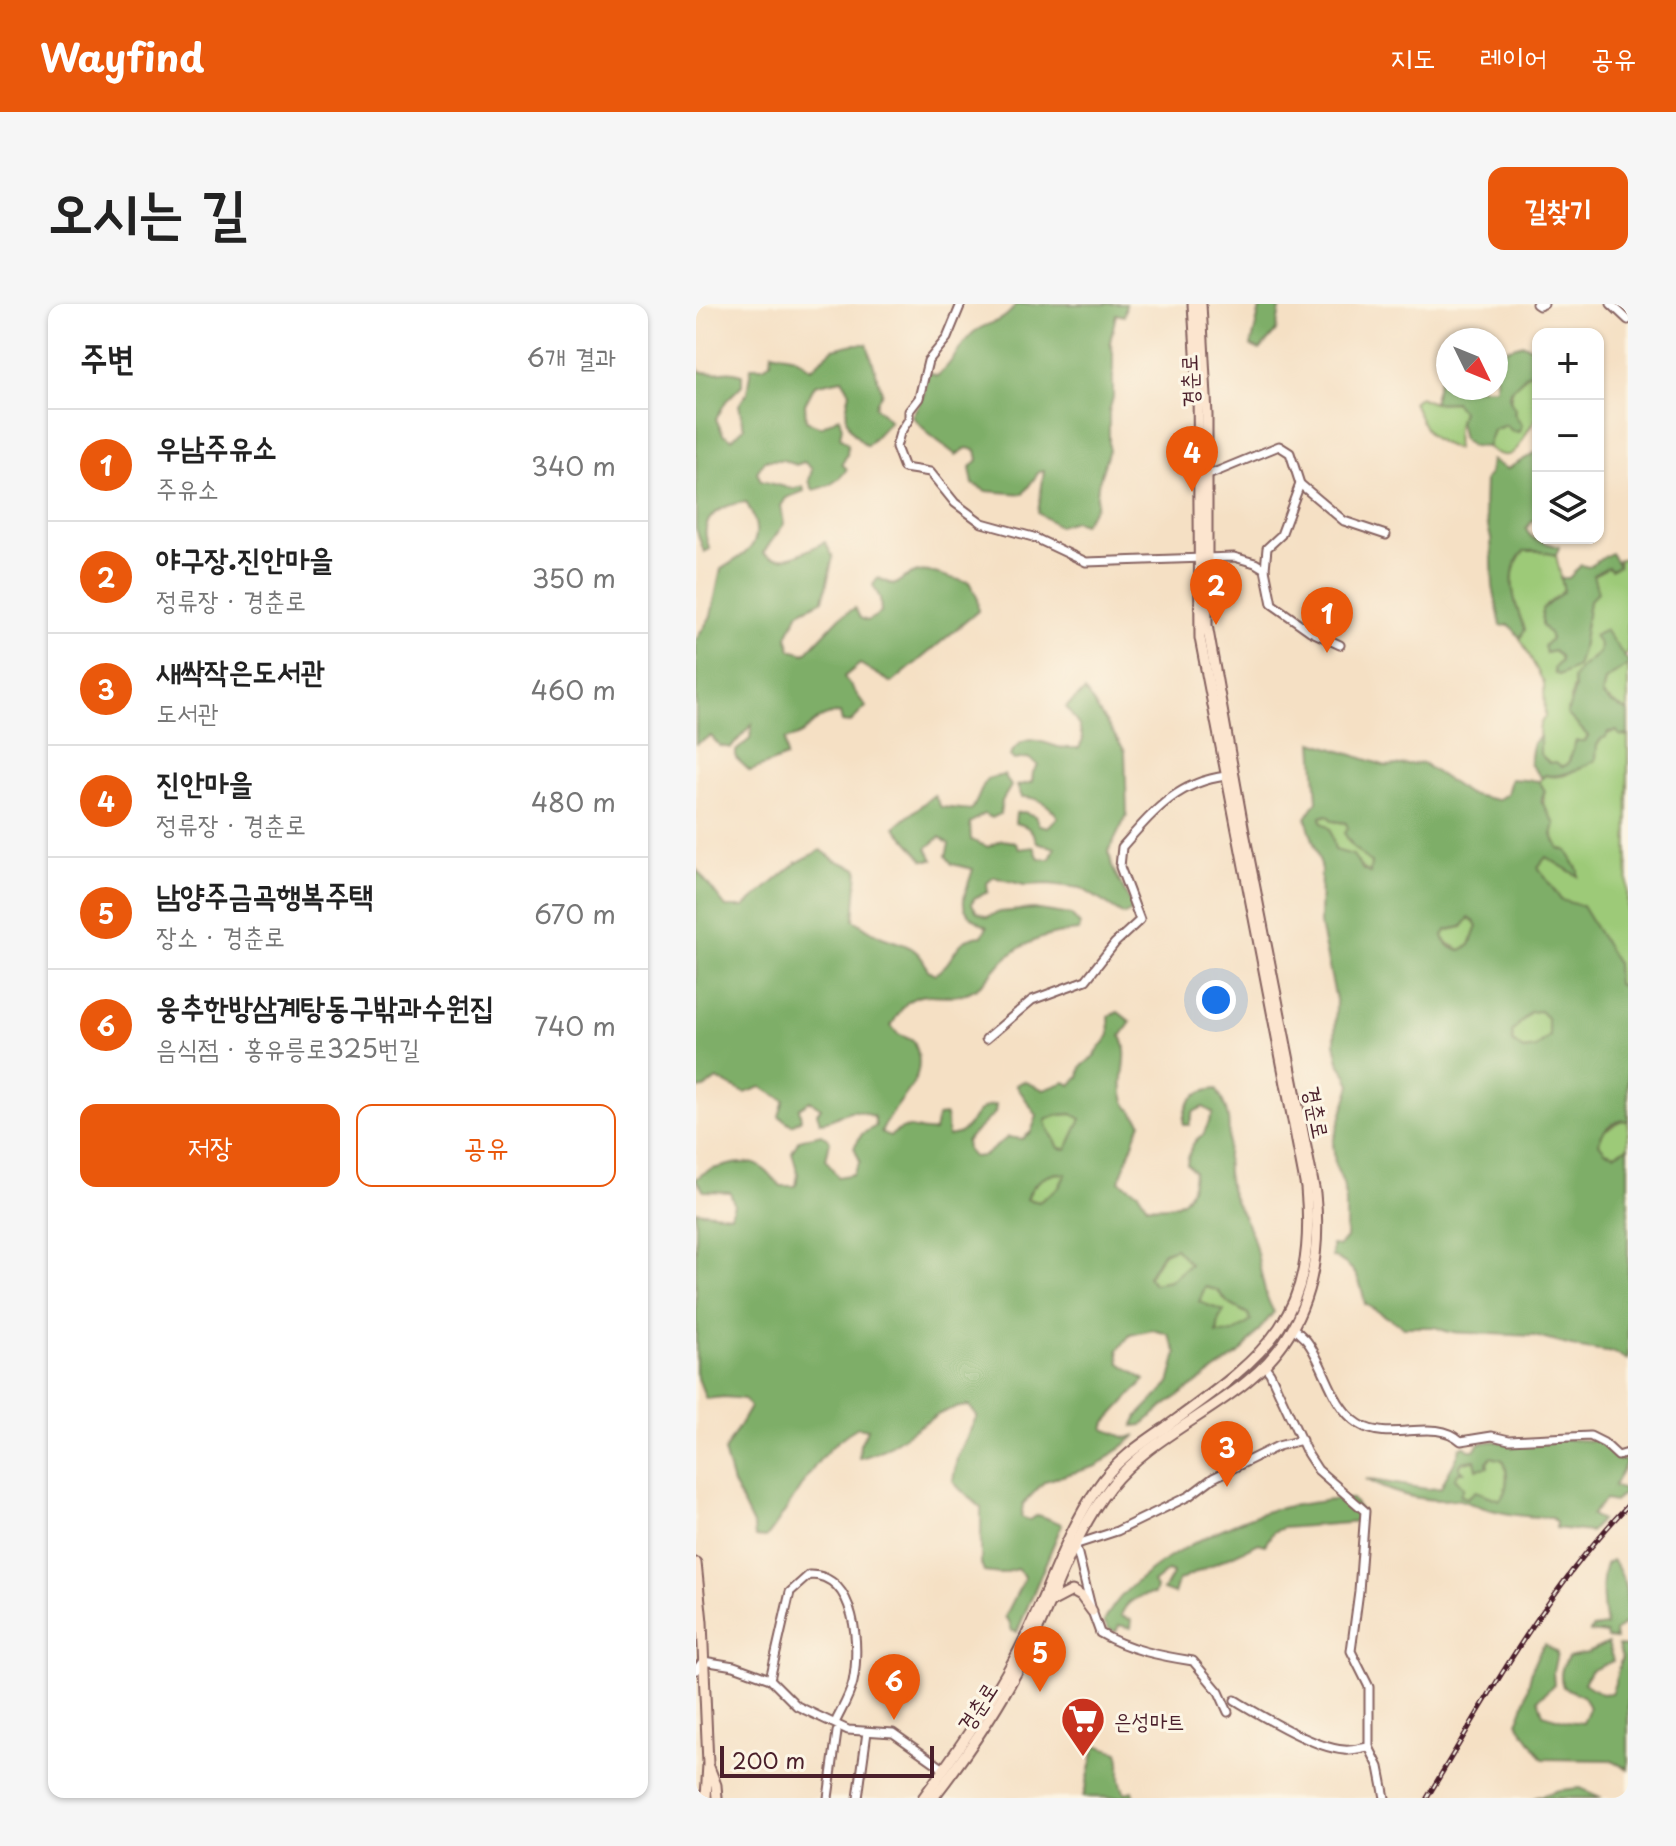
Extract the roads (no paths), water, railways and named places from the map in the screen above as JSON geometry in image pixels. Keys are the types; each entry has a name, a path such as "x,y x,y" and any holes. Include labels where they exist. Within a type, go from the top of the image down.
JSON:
{"street":[{"path":"961,304 947,338 928,361 919,398 909,411 909,419 900,433 896,447 904,468 930,472 955,503 982,523 1033,537 1086,562 1234,557 1265,569"},
{"name":"경춘로","path":"933,1798 1009,1688 1049,1603 1071,1543 1110,1488 1130,1466 1235,1390 1264,1365 1293,1327 1309,1287 1315,1261 1318,1229 1316,1205 1207,625 1193,304"},
{"name":"경춘로","path":"923,1798 1017,1654 1099,1484 1119,1461 1223,1386 1269,1343 1288,1313 1301,1283 1307,1255 1309,1225 1306,1188 1200,638 1206,476 1205,349 1201,304"},
{"path":"1536,304 1544,304"},
{"path":"1611,304 1628,320"},
{"path":"1206,476 1279,446 1290,453 1300,484 1344,521 1386,535"},
{"path":"1300,484 1281,535 1267,548 1265,569 1272,604 1310,631 1340,645"},
{"path":"986,1039 1032,1000 1086,980 1115,943 1140,920 1120,867 1122,847 1140,826 1184,787 1205,779 1226,776"},
{"path":"1293,1327 1307,1342 1334,1394 1362,1426 1392,1433 1439,1430 1453,1434 1461,1441 1492,1436 1509,1440 1590,1436 1604,1443 1618,1456 1628,1453"},
{"path":"1264,1365 1318,1470 1365,1511 1351,1651 1369,1687 1369,1747 1379,1767 1385,1798"},
{"path":"1228,1712 1219,1692 1193,1661 1155,1655 1100,1633 1071,1543 1117,1531 1278,1446 1302,1440"},
{"path":"696,1563 700,1707 708,1764 706,1798"},
{"path":"770,1679 790,1592 809,1575 820,1575 843,1592 852,1611 852,1684 835,1723"},
{"path":"1049,1603 1072,1591 1081,1596 1092,1611"},
{"path":"700,1666 734,1666 770,1679 797,1706 848,1730 893,1733 944,1769"},
{"path":"1235,1700 1270,1721 1331,1748 1347,1751 1369,1747"},
{"path":"828,1798 837,1732"},
{"path":"858,1798 867,1732"},
{"path":"708,1764 717,1798"}],"railway":[{"path":"1427,1798 1545,1608 1628,1505"}],"place":[{"name":"진안마을","path":"1192,492"},
{"name":"야구장.진안마을","path":"1216,625"},
{"name":"우남주유소","path":"1327,653"},
{"name":"새싹작은도서관","path":"1227,1487"},
{"name":"남양주금곡행복주택","path":"1040,1692"},
{"name":"웅추한방삼계탕동구밖과수원집","path":"894,1720"},
{"name":"은성마트","path":"1083,1758"}]}
